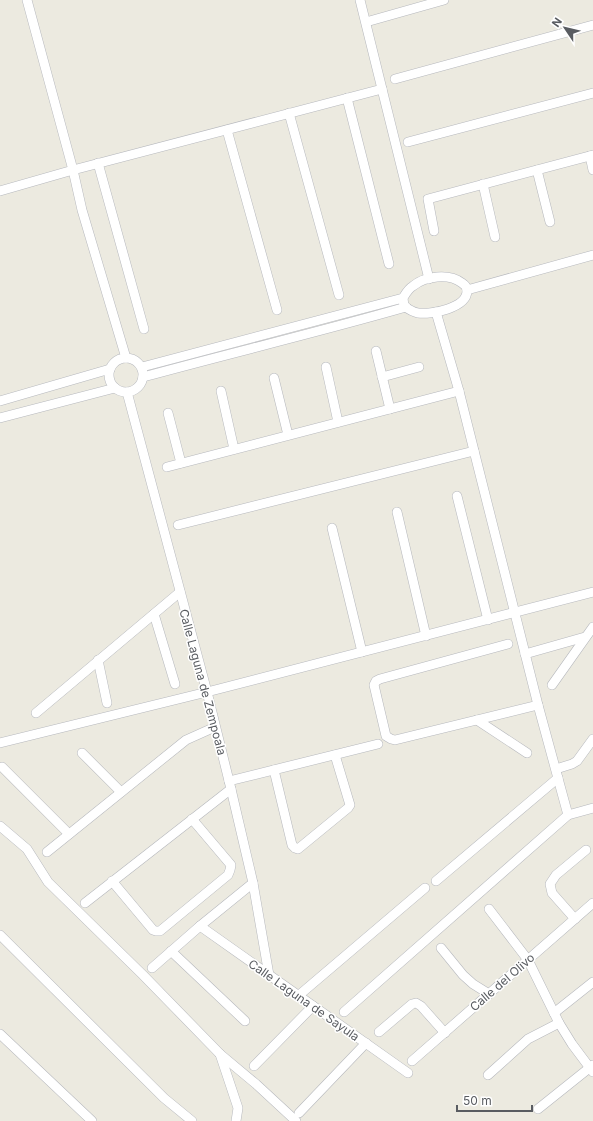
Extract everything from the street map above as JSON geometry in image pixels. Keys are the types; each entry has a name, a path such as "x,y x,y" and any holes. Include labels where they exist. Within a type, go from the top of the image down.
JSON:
{"street":[{"path":"27,0 73,170 82,210 126,358"},
{"path":"360,0 429,279"},
{"path":"366,22 444,0"},
{"path":"395,79 593,25"},
{"path":"0,191 98,163 382,89"},
{"path":"408,142 593,93"},
{"path":"347,98 389,264"},
{"path":"289,113 339,295"},
{"path":"227,130 277,310"},
{"path":"434,231 428,198 591,155 593,170"},
{"path":"98,163 144,328"},
{"path":"537,170 550,222"},
{"path":"483,184 495,237"},
{"path":"467,290 593,256"},
{"path":"443,277 459,280 467,290 463,300 453,307 436,312 418,313 404,306 403,298 407,292 413,286 429,279 443,277"},
{"path":"142,367 403,298"},
{"path":"143,377 344,325 406,307"},
{"path":"436,312 459,391 538,705 568,815"},
{"path":"376,351 390,409"},
{"path":"132,358 142,367 144,374 143,377 139,386 134,390 128,392 121,391 115,388 111,382 109,376 110,369 119,359 132,358"},
{"path":"326,367 338,422"},
{"path":"382,377 419,367"},
{"path":"0,401 110,369"},
{"path":"274,378 288,436"},
{"path":"0,418 115,388"},
{"path":"220,391 234,449"},
{"path":"167,467 459,391"},
{"name":"Calle Laguna de Zempoala","path":"128,392 230,785 253,883 269,975"},
{"path":"168,413 181,463"},
{"path":"178,525 474,451"},
{"path":"457,496 488,620"},
{"path":"397,512 426,636"},
{"path":"332,528 362,652"},
{"path":"36,713 180,592"},
{"path":"0,744 593,592"},
{"path":"154,614 174,684"},
{"path":"552,685 593,627"},
{"path":"525,654 585,638"},
{"path":"508,644 376,681 374,685 386,736 395,740 538,705"},
{"path":"98,660 108,703"},
{"path":"477,720 527,753"},
{"path":"47,852 186,740 215,727"},
{"path":"436,881 557,774 577,761 593,739"},
{"path":"85,903 192,820 230,785 274,770 378,744"},
{"path":"82,753 121,792"},
{"path":"274,770 292,845 295,848 298,848 350,805 335,755"},
{"path":"2,767 69,834"},
{"path":"344,1012 568,815 593,808"},
{"path":"112,881 152,930 160,931 228,875 230,870 231,865 192,820"},
{"path":"0,826 27,849 48,882 143,975 220,1054 297,1117 366,1043"},
{"path":"575,919 552,893 550,884 556,875 586,850"},
{"path":"152,968 200,926 253,883"},
{"path":"298,996 426,888"},
{"name":"Calle del Olivo","path":"412,1061 593,903"},
{"path":"489,909 528,960 559,1023 572,1044 592,1068 538,1109"},
{"name":"Calle Laguna de Sayula","path":"200,926 408,1073"},
{"path":"0,935 164,1098 192,1121"},
{"path":"441,948 463,975 473,984 489,994"},
{"path":"172,951 245,1021"},
{"path":"554,1013 593,982"},
{"path":"379,1032 412,1004 416,1003 421,1006 445,1033"},
{"path":"254,1066 313,1006"},
{"path":"488,1075 528,1039 559,1023"},
{"path":"0,1034 92,1121"},
{"path":"220,1054 238,1108 236,1121"}]}
